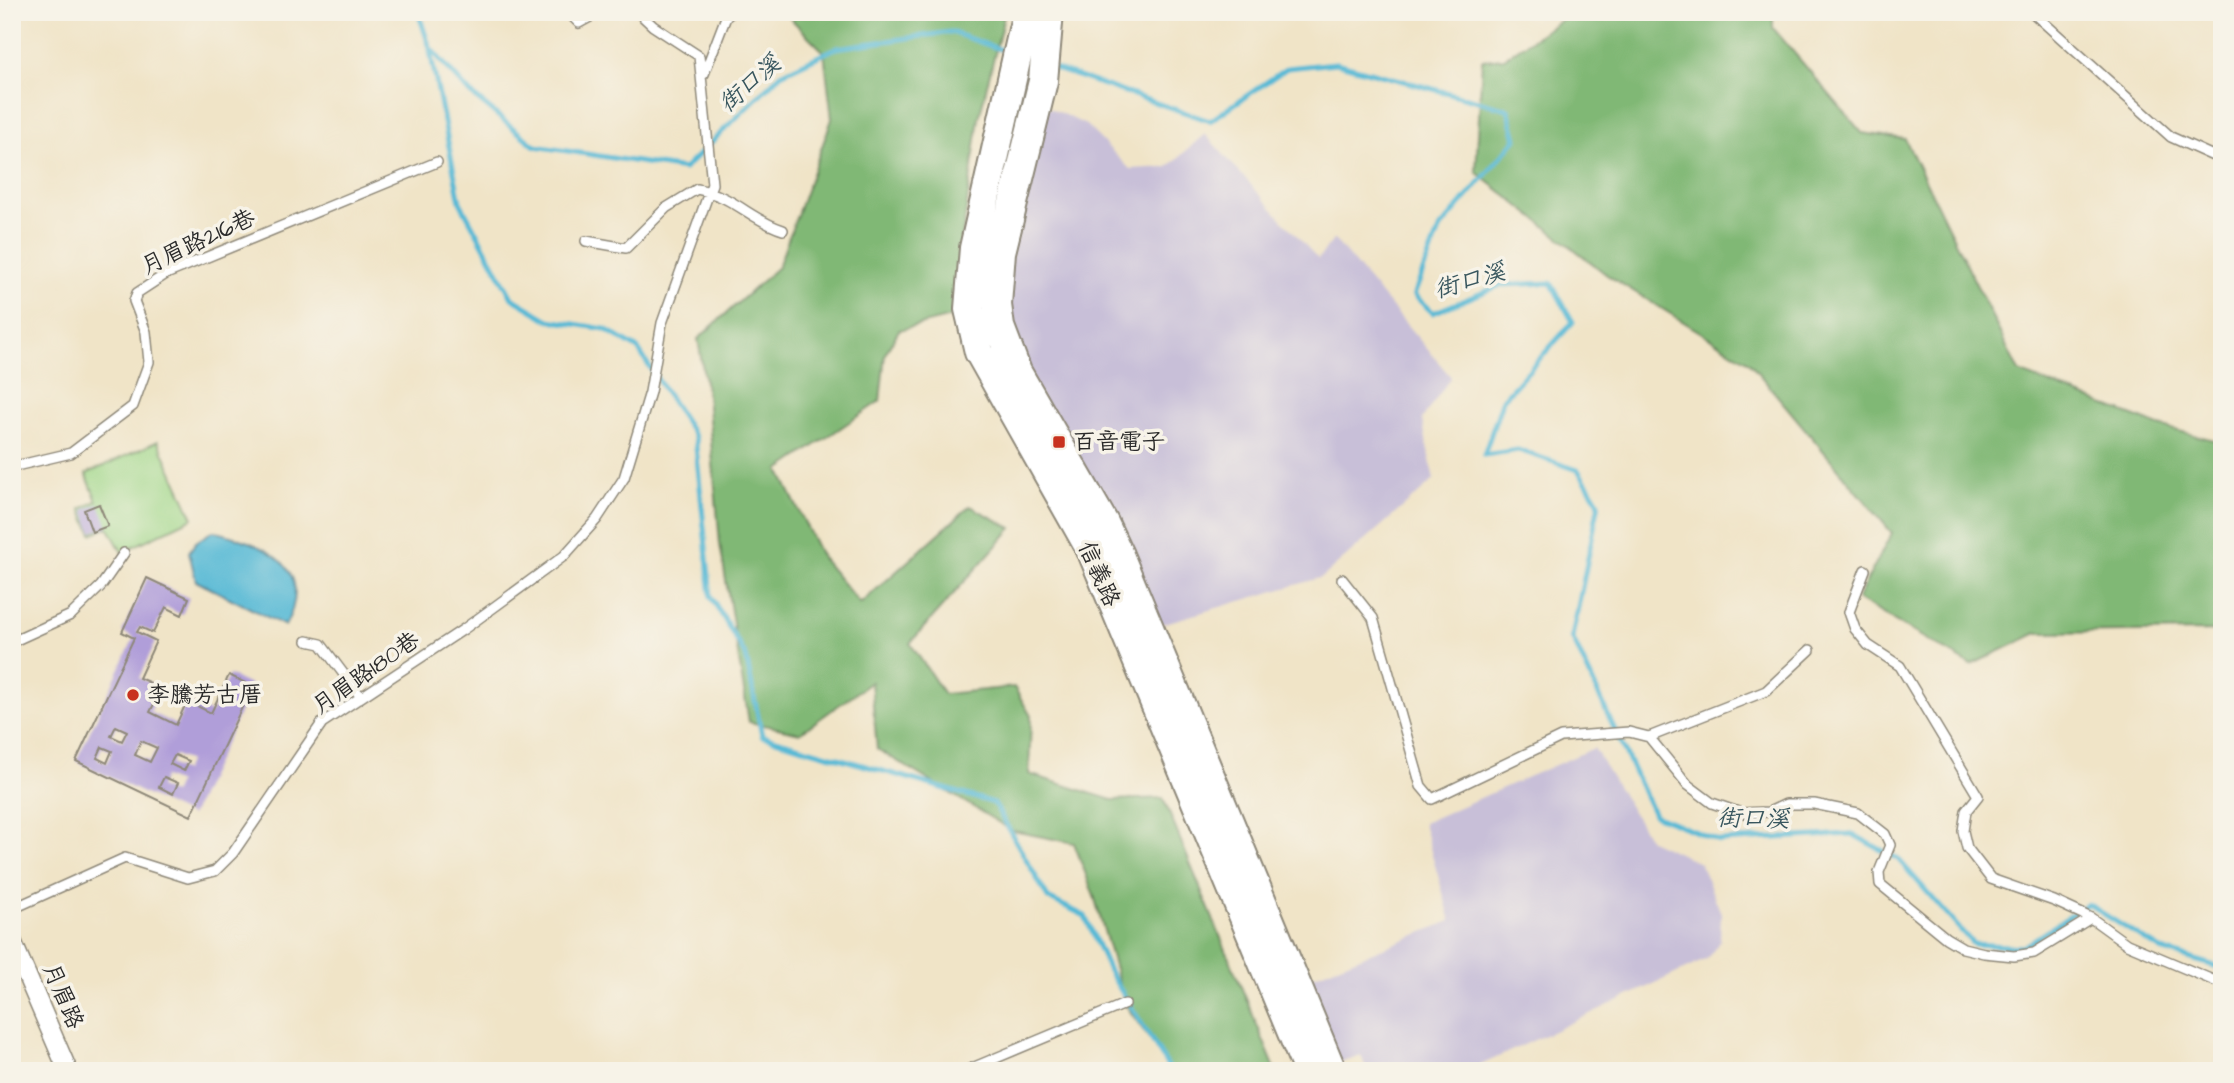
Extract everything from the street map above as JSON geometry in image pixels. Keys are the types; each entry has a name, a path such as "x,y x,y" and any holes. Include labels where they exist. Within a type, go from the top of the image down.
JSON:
{"main road":[{"name":"信義路","path":"1027,12 974,248 969,309 979,352 1091,524 1092,552 1308,1071"},
{"name":"信義路","path":"1049,12 1043,81 1001,252 997,305 1000,327 1017,372 1091,524 1332,1071"}],"street":[{"name":"月眉路","path":"12,941 68,1071"}],"lane":[{"path":"568,12 579,23 599,12"},
{"path":"638,12 653,26 699,56 704,76"},
{"path":"704,76 726,17 732,12"},
{"path":"2032,12 2171,137 2222,160"},
{"name":"月眉路180巷","path":"12,909 125,858 187,878 215,871 233,853 321,723 464,629 564,556 597,519 624,478 650,386 662,323 710,191 704,76"},
{"name":"月眉路216巷","path":"12,462 20,465 71,453 133,406 149,362 146,332 134,301 137,293 166,274 437,162"},
{"path":"586,241 626,248 666,208 697,189 710,191 742,205 766,225 783,230"},
{"path":"12,642 71,615 101,586 124,552"},
{"path":"1865,570 1849,612 1855,629 1868,645 1900,666 1978,796 1966,811 1963,831 1967,848 1991,879 2054,901 2091,918 2127,944 2222,984"},
{"path":"1342,579 1373,618 1421,786 1432,799 1561,737 1605,732 1629,732 1649,737 1766,691 1810,650"},
{"path":"307,641 321,643 361,697"},
{"path":"1649,737 1688,785 1712,803 1741,813 1769,812 1786,804 1800,804 1858,813 1885,834 1890,845 1882,858 1880,884 1963,948 2014,956 2034,953 2091,918"},
{"path":"965,1071 1125,1004"}],"shaded area":[{"path":"1037,102 1086,125 1130,169 1168,167 1205,134 1318,259 1334,239 1451,377 1422,419 1434,480 1323,577 1155,626 1008,331 1000,284"},
{"path":"1594,748 1650,840 1700,863 1721,913 1720,941 1707,959 1468,1071 1367,1071 1361,1055 1335,1064 1300,981 1451,921 1423,823"}],"green space":[{"path":"784,12 1005,12 979,118 951,317 899,330 885,354 880,401 779,470 822,558 860,604 970,506 1012,528 910,643 944,694 1014,687 1031,716 1029,774 1112,800 1163,798 1276,1071 1172,1071 1125,1004 1095,899 1074,843 1013,831 877,749 871,682 800,733 749,722 720,544 707,395 698,339 778,267 832,119 824,52"},
{"path":"1573,12 1773,12 1773,28 1862,133 1905,139 2019,372 2159,426 2222,442 2222,657 2214,631 2037,633 1971,665 1857,599 1892,533 1749,362 1607,275 1476,172 1482,60 1504,58"},
{"path":"158,441 193,518 122,552 108,527 92,534 81,509 97,501 86,474"}],"water":[{"path":"213,531 250,542 266,550 290,572 295,587 293,605 285,626 196,581 189,552 196,542"}],"building":[{"path":"99,504 108,526 92,532 84,510"},
{"name":"李騰芳古厝","path":"147,578 189,598 182,615 166,607 153,633 140,627 137,632 156,641 139,678 162,688 150,712 176,725 187,701 211,713 229,675 252,686 191,816 76,761 134,638 122,632","holes":["116,726 127,731 122,741 111,736","141,741 157,748 150,762 135,755","102,747 112,751 107,763 97,758","175,755 189,761 184,771 170,764","164,777 178,783 173,794 159,787"]}],"waterway":[{"name":"街口溪","path":"418,12 430,48 470,93 535,146 684,169 781,74 836,48 951,32 1008,52"},
{"path":"430,51 460,202 512,298 549,320 605,329 638,349 695,437 711,597 746,656 762,736 994,803 1048,898 1085,916 1109,971 1171,1071"},
{"name":"街口溪","path":"1053,68 1210,121 1287,68 1336,63 1508,109 1516,139 1439,230 1414,295 1433,313 1501,285 1551,283 1573,322 1503,399 1484,455 1518,450 1578,470 1599,503 1572,637 1654,815 1719,841 1852,834 1898,859 1973,944 2023,947 2088,904 2161,950 2222,968"}],"place":[{"name":"百音電子","path":"1059,442"},
{"name":"李騰芳古厝","path":"133,695"}]}
